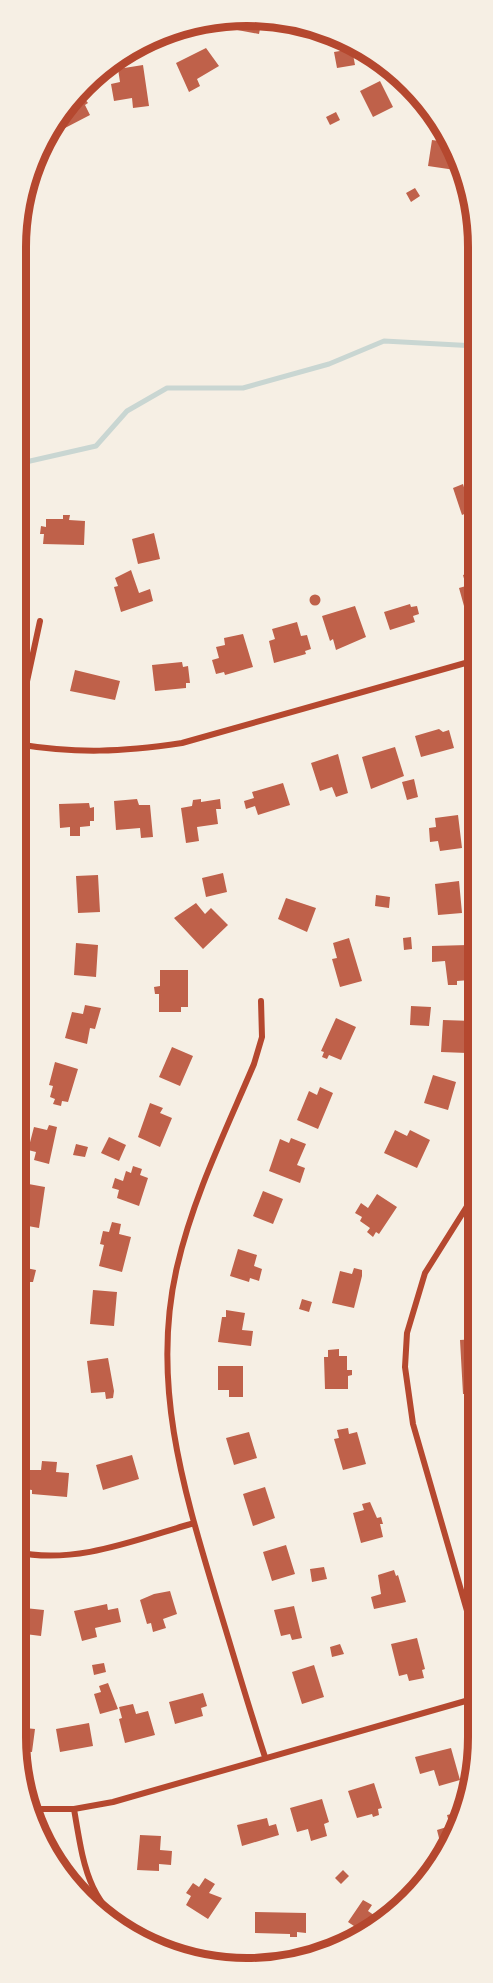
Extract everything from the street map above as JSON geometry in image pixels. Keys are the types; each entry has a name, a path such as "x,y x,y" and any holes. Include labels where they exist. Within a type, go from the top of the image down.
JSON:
{"street":[{"path":"26,686 40,621"},
{"path":"26,745 82,753 142,749 182,743 468,662"},
{"path":"261,1002 262,1037 254,1064 194,1207 176,1269 169,1312 166,1354 167,1400 174,1445 238,1678 265,1757"},
{"path":"468,1205 425,1273 407,1334 405,1366 413,1424 468,1614"},
{"path":"26,1554 64,1557 194,1523"},
{"path":"37,1809 74,1809 113,1802 468,1700"},
{"path":"74,1809 88,1881 106,1907"}],"building":[{"path":"233,26 260,26 259,34 232,29"},
{"path":"206,48 219,66 197,79 200,86 189,92 176,63"},
{"path":"347,50 353,53 355,65 337,68 334,52"},
{"path":"143,65 149,106 133,108 132,98 114,101 111,84 120,82 118,69"},
{"path":"380,81 393,107 373,117 360,91"},
{"path":"83,97 88,103 85,105 90,115 65,128 63,124"},
{"path":"336,112 340,120 330,125 326,117"},
{"path":"432,140 441,141 454,170 428,166"},
{"path":"415,188 420,196 411,202 406,193"},
{"path":"463,484 468,501 468,512 462,515 453,488"},
{"path":"63,515 70,515 69,520 85,521 84,545 43,544 44,534 40,534 41,526 46,527 46,519 63,519"},
{"path":"154,533 160,559 138,564 132,539"},
{"path":"131,570 139,593 150,589 153,601 121,612 114,587 118,586 115,578"},
{"path":"468,573 468,605 464,606 459,588 466,586 463,575"},
{"path":"315,595 319,596 319,604 315,605 311,604 310,600 311,596"},
{"path":"410,604 411,607 417,606 419,614 413,616 415,622 390,630 384,612"},
{"path":"355,606 366,637 336,650 333,639 330,641 322,616"},
{"path":"297,622 301,636 307,635 311,649 305,651 306,654 274,663 269,641 275,639 272,629"},
{"path":"243,634 253,667 225,675 224,672 216,674 212,660 219,658 216,647 225,645 224,638"},
{"path":"182,662 183,667 188,666 190,683 186,683 186,688 155,691 152,665"},
{"path":"75,670 120,681 115,700 70,691"},
{"path":"439,729 443,732 449,730 454,748 421,757 415,736"},
{"path":"395,747 404,776 371,789 362,757"},
{"path":"338,754 348,793 336,797 332,787 320,791 311,763"},
{"path":"414,779 418,797 407,800 402,782"},
{"path":"283,783 290,805 258,815 255,806 246,809 244,801 254,798 252,792"},
{"path":"137,799 139,805 150,805 153,837 141,838 140,828 116,830 114,801"},
{"path":"201,799 201,802 220,799 221,809 216,809 218,824 197,827 199,841 186,843 181,808 192,806 193,800"},
{"path":"89,803 90,808 94,807 94,821 90,821 90,826 80,827 80,836 70,836 70,827 60,828 59,804"},
{"path":"458,815 462,848 440,851 438,841 430,842 429,828 436,827 435,818"},
{"path":"223,873 227,892 206,897 202,878"},
{"path":"98,875 100,912 78,913 76,876"},
{"path":"459,881 462,913 438,915 435,884"},
{"path":"376,895 390,897 389,908 375,906"},
{"path":"286,898 316,908 307,932 278,919"},
{"path":"196,903 205,914 211,908 228,925 203,949 174,918"},
{"path":"411,937 412,949 404,950 403,938"},
{"path":"349,938 362,981 340,987 332,959 337,958 333,943"},
{"path":"76,943 98,945 96,977 74,975"},
{"path":"468,945 468,980 457,981 457,985 448,985 445,961 432,962 432,946"},
{"path":"160,970 188,970 188,1007 181,1007 181,1012 159,1012 159,994 155,994 154,987 160,986"},
{"path":"85,1005 101,1008 95,1029 90,1028 87,1044 65,1038 72,1012 83,1014"},
{"path":"411,1006 431,1007 429,1026 410,1025"},
{"path":"336,1018 356,1027 341,1060 329,1055 327,1059 322,1057 324,1052 321,1051"},
{"path":"443,1020 468,1021 467,1053 441,1052"},
{"path":"172,1047 193,1056 180,1086 159,1077"},
{"path":"55,1062 78,1069 68,1102 62,1101 61,1106 53,1104 55,1099 50,1097 53,1086 49,1085"},
{"path":"433,1075 456,1082 448,1110 424,1103"},
{"path":"320,1087 333,1093 318,1129 297,1120 309,1091 317,1095"},
{"path":"150,1103 163,1108 160,1113 172,1118 160,1147 138,1137"},
{"path":"49,1125 57,1127 49,1164 34,1160 36,1152 28,1150 34,1127 47,1130"},
{"path":"395,1130 407,1136 410,1130 430,1140 417,1168 384,1153"},
{"path":"109,1137 126,1145 119,1161 101,1153"},
{"path":"291,1138 306,1144 297,1165 305,1168 300,1183 269,1171 280,1139 289,1143"},
{"path":"76,1144 88,1147 85,1157 73,1155"},
{"path":"133,1166 142,1169 140,1175 148,1178 139,1206 117,1198 119,1190 112,1188 115,1178 123,1181 126,1171 131,1173"},
{"path":"26,1184 45,1187 39,1228 26,1226"},
{"path":"263,1191 283,1199 273,1224 253,1216"},
{"path":"377,1194 397,1207 379,1234 376,1232 373,1237 367,1232 370,1228 360,1221 362,1217 355,1213 361,1203 368,1208"},
{"path":"112,1222 121,1224 119,1234 131,1237 122,1272 99,1266 104,1245 100,1244 103,1231 109,1232"},
{"path":"26,1248 30,1249 26,1268"},
{"path":"238,1249 257,1255 254,1266 262,1269 259,1281 250,1278 249,1282 230,1276"},
{"path":"26,1268 36,1270 33,1282 26,1282"},
{"path":"354,1268 362,1270 362,1276 354,1308 332,1303 340,1271 352,1274"},
{"path":"93,1290 117,1292 114,1326 90,1324"},
{"path":"302,1299 312,1302 309,1312 299,1309"},
{"path":"226,1310 245,1313 242,1330 253,1331 251,1346 218,1342 222,1317 226,1317"},
{"path":"460,1340 468,1340 468,1394 463,1394"},
{"path":"339,1349 339,1356 347,1356 347,1370 352,1370 352,1375 348,1376 348,1389 325,1389 324,1357 328,1357 328,1350"},
{"path":"108,1358 114,1391 113,1398 106,1399 105,1392 91,1393 87,1361"},
{"path":"218,1366 243,1366 243,1397 229,1397 229,1390 218,1390"},
{"path":"348,1428 349,1434 357,1432 366,1464 343,1470 334,1439 339,1438 337,1430"},
{"path":"249,1432 257,1458 234,1465 226,1438"},
{"path":"132,1455 139,1479 103,1490 96,1465"},
{"path":"42,1461 57,1462 56,1472 69,1473 67,1497 32,1494 32,1490 26,1489 26,1470 41,1470"},
{"path":"265,1487 275,1518 253,1526 243,1494"},
{"path":"370,1502 377,1518 381,1517 383,1537 361,1543 353,1513 364,1510 362,1504"},
{"path":"286,1545 295,1574 272,1581 263,1552"},
{"path":"324,1567 327,1579 312,1582 310,1569"},
{"path":"394,1570 396,1576 398,1575 406,1602 374,1609 371,1597 381,1594 378,1575"},
{"path":"170,1591 177,1614 163,1619 166,1628 153,1632 151,1623 147,1624 140,1600"},
{"path":"107,1604 108,1610 118,1608 121,1622 95,1628 97,1637 82,1641 74,1611"},
{"path":"294,1606 302,1638 292,1640 290,1634 281,1636 274,1610"},
{"path":"26,1608 44,1610 41,1636 26,1634"},
{"path":"417,1638 425,1669 422,1670 424,1678 409,1681 407,1674 399,1676 391,1644"},
{"path":"340,1644 344,1654 332,1657 330,1647"},
{"path":"104,1663 106,1672 94,1675 92,1665"},
{"path":"314,1665 324,1697 302,1704 292,1672"},
{"path":"108,1683 118,1709 100,1714 94,1694 101,1692 99,1686"},
{"path":"203,1693 207,1706 201,1708 203,1716 175,1724 169,1702"},
{"path":"133,1704 136,1714 148,1711 155,1735 125,1743 119,1719 122,1718 119,1707"},
{"path":"89,1723 93,1746 60,1752 56,1729"},
{"path":"26,1728 35,1729 32,1752 26,1752"},
{"path":"451,1748 460,1780 439,1786 434,1770 420,1774 415,1757"},
{"path":"374,1783 382,1808 378,1809 379,1815 373,1817 372,1814 357,1818 348,1791"},
{"path":"322,1799 329,1822 324,1824 327,1836 311,1841 308,1829 297,1832 290,1808"},
{"path":"454,1814 450,1824 447,1815"},
{"path":"267,1818 269,1826 276,1824 279,1835 242,1846 237,1825"},
{"path":"448,1826 440,1843 437,1830"},
{"path":"140,1835 161,1836 160,1850 172,1851 171,1865 159,1864 159,1871 137,1870"},
{"path":"343,1870 349,1876 341,1884 335,1878"},
{"path":"205,1878 215,1884 209,1893 222,1898 208,1919 186,1905 191,1896 186,1893 193,1883 199,1887"},
{"path":"363,1900 372,1905 368,1911 375,1916 357,1928 348,1922"},
{"path":"255,1912 306,1913 306,1933 297,1932 297,1937 290,1937 290,1934 255,1933"}],"waterway":[{"path":"26,462 96,446 127,411 167,388 243,388 329,364 384,341 468,346"}]}
